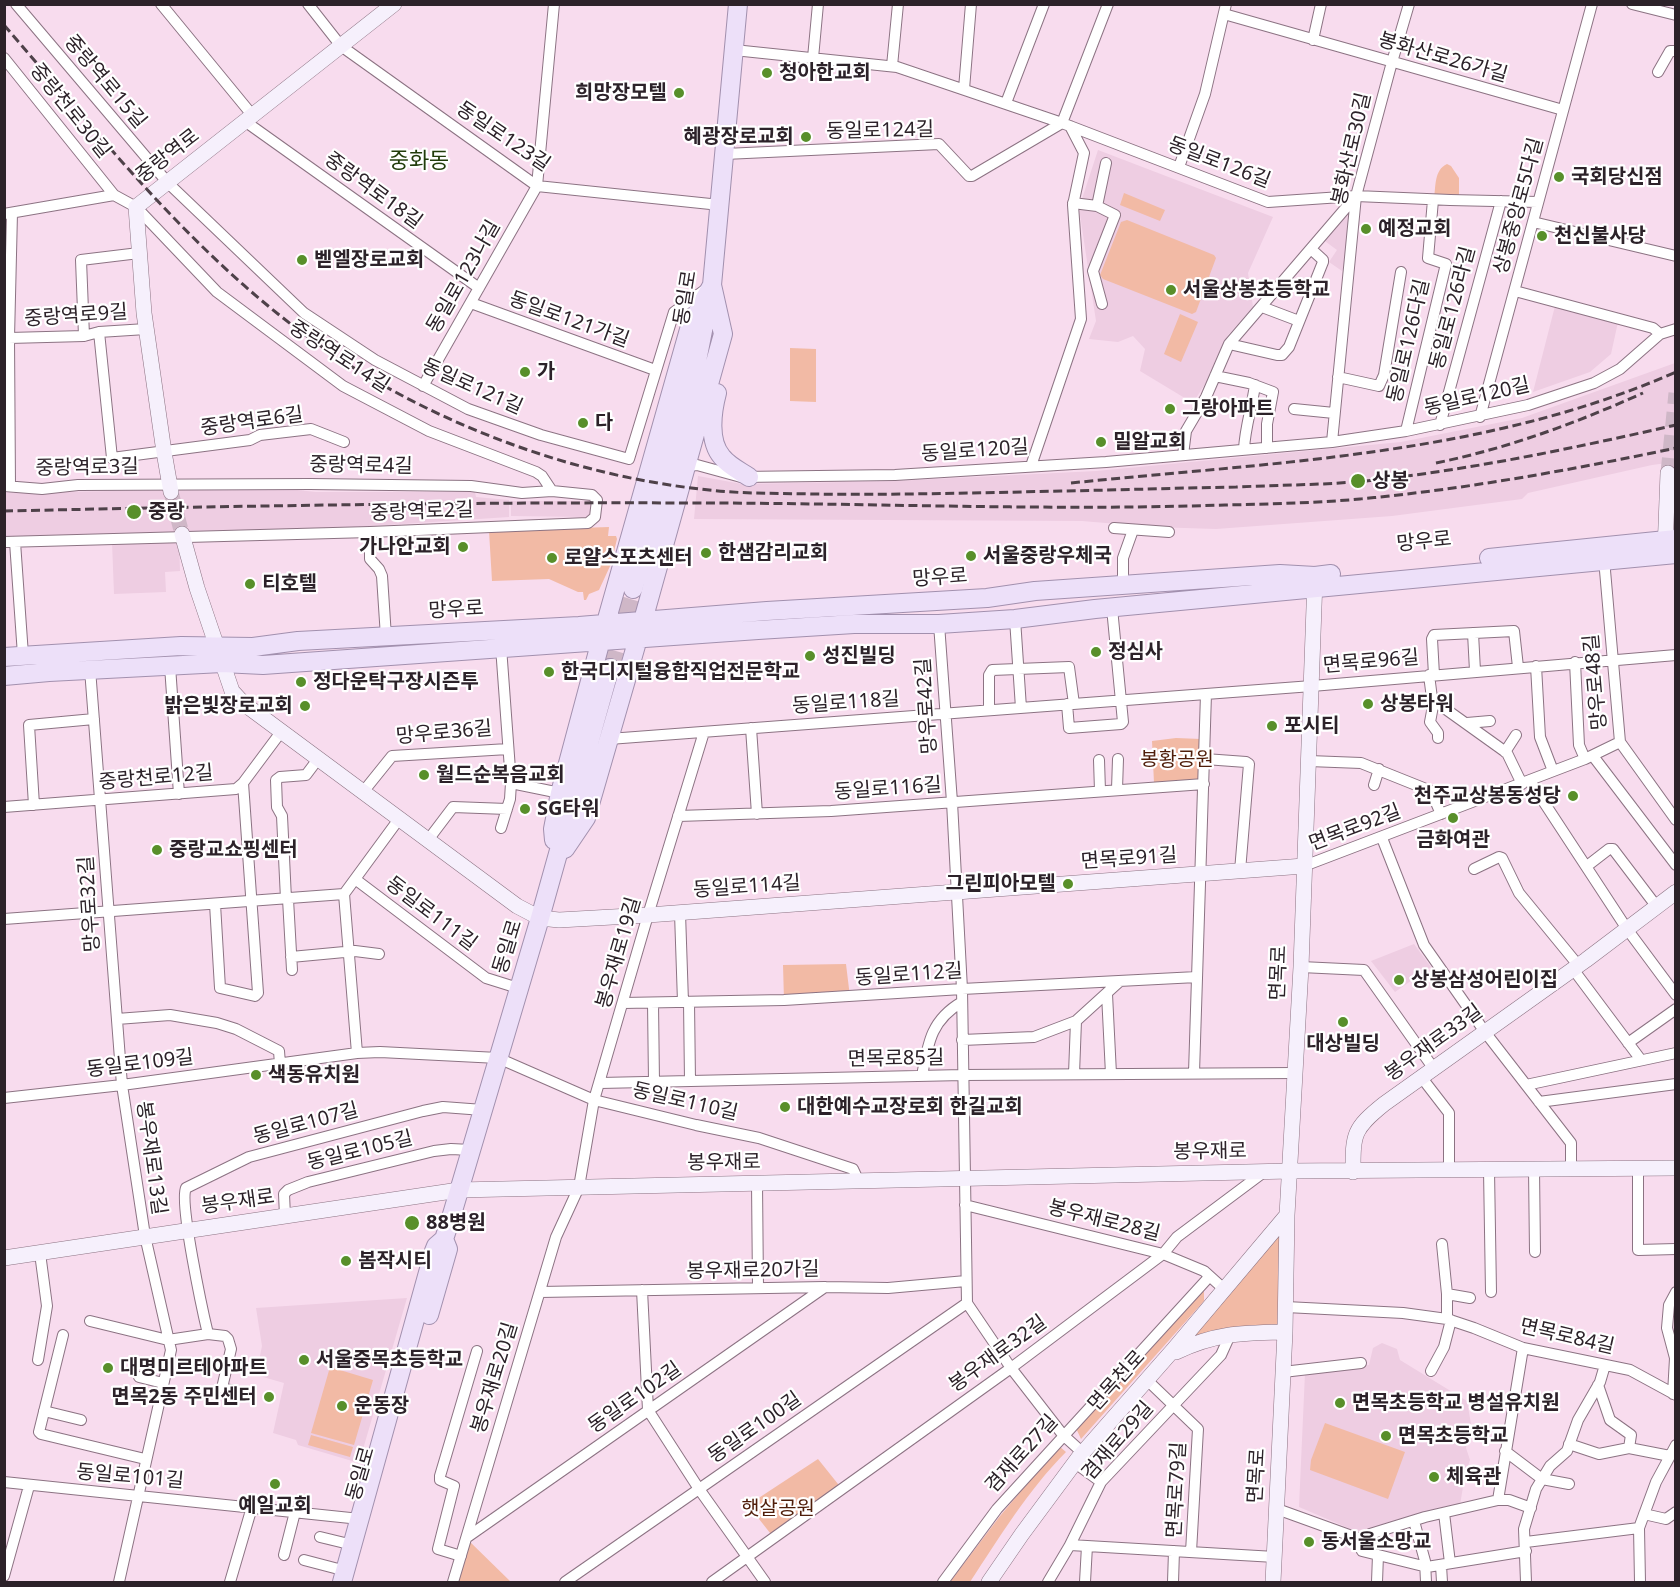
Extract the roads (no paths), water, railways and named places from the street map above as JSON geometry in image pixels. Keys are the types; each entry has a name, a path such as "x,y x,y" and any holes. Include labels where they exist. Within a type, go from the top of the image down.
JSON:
{"main road":[{"name":"동일로","path":"712,285 738,4"},
{"path":"712,285 723,334 725,357 714,403 715,444 723,459 749,477"},
{"path":"555,866 586,818 641,629 634,588 690,326 712,285"},
{"path":"555,866 553,829 560,793 602,666 603,632 634,588 687,466 723,334"},
{"name":"망우로","path":"641,629 987,598 1035,591 1280,574 1315,582 1604,560 1670,547"},
{"name":"망우로","path":"641,629 939,624 1015,619 1315,582 1670,547"},
{"path":"603,632 641,629"},
{"name":"망우로","path":"4,676 90,669 170,666 253,647 298,641 603,632"},
{"name":"망우로","path":"4,657 181,646 254,666 501,647 603,632"},
{"path":"602,666 600,660 610,658 622,662 629,669"},
{"name":"동일로","path":"347,1579 353,1545 435,1246 444,1239 555,866 602,666"},
{"name":"동일로","path":"347,1579 448,1249 444,1239"}],"street":[{"name":"중랑역로15길","path":"16,4 168,183"},
{"name":"중랑역로18길","path":"161,4 249,119 479,288"},
{"name":"동일로123길","path":"308,4 341,46 537,186 720,205"},
{"name":"중랑역로","path":"170,488 146,329 136,207 394,4"},
{"path":"537,186 554,4"},
{"path":"813,58 818,4"},
{"path":"892,66 898,4"},
{"path":"964,89 971,4"},
{"path":"1006,104 1044,4"},
{"path":"1031,466 1081,319 1073,203 1084,153 1066,124 1108,4"},
{"path":"1313,40 1321,4"},
{"name":"봉화산로30길","path":"1332,442 1356,196 1409,4"},
{"name":"상봉중앙로5다길","path":"1480,417 1592,4"},
{"path":"1632,4 1656,7 1676,15"},
{"path":"1179,167 1205,94 1225,9"},
{"name":"봉화산로26가길","path":"1225,9 1313,40 1563,110"},
{"name":"동일로126길","path":"734,50 892,66 1066,124 1268,202 1356,196 1538,202"},
{"path":"1658,72 1670,51 1676,51"},
{"name":"중랑천로30길","path":"4,58 114,195 136,207"},
{"name":"동일로124길","path":"724,154 939,144 971,176 1066,124"},
{"path":"1097,206 1106,163"},
{"name":"동일로121길","path":"168,183 304,313 375,360 468,409 541,435 628,459 674,312 712,285"},
{"name":"동일로123나길","path":"423,386 537,186"},
{"path":"8,486 8,213 114,195"},
{"path":"1183,455 1186,431 1206,397 1229,344 1356,196"},
{"name":"동일로126다길","path":"1406,431 1446,264 1428,258 1433,200"},
{"name":"동일로126라길","path":"1440,425 1501,201"},
{"path":"1073,203 1097,206 1115,216 1093,271 1102,303"},
{"name":"중랑역로14길","path":"136,207 217,292 343,386 429,431 536,472 542,476 552,491"},
{"path":"1533,222 1676,256"},
{"path":"1229,344 1278,355 1294,348 1299,321 1323,262 1311,249"},
{"path":"84,336 81,260 139,253"},
{"path":"1338,377 1380,386 1384,375 1401,272"},
{"path":"1515,291 1653,328 1660,334"},
{"name":"동일로121가길","path":"471,303 655,370"},
{"path":"1262,307 1299,321"},
{"name":"중랑역로9길","path":"9,338 84,336 99,332 146,329"},
{"name":"동일로120길","path":"687,466 697,465 733,476 749,477 895,475 1332,442 1440,425 1528,405 1594,383 1620,369 1660,334 1676,329"},
{"name":"중랑역로6길","path":"99,332 112,458 250,440 261,435 311,429 344,442"},
{"path":"1215,376 1255,385 1273,392 1267,424 1268,448"},
{"path":"1244,449 1245,431 1255,385"},
{"path":"1293,409 1334,413"},
{"path":"1668,473 1670,547"},
{"name":"중랑역로3길","path":"8,486 42,489 78,485 170,488"},
{"name":"중랑역로4길","path":"170,488 438,485 471,486 527,494 552,491"},
{"name":"중랑역로2길","path":"10,542 370,532 588,522 595,517 597,500 592,495 552,491"},
{"path":"1114,528 1169,532"},
{"path":"1123,585 1123,558 1133,530"},
{"path":"370,532 370,559 382,576 386,637"},
{"path":"183,536 197,588 232,691 243,703 517,906 540,918"},
{"path":"10,542 23,655"},
{"name":"망우로48길","path":"1604,560 1620,742 1676,820"},
{"name":"면목로","path":"1273,1582 1286,1307 1287,1215 1301,967 1315,582"},
{"path":"989,710 989,673 992,670 1069,667 1069,728 1121,724 1123,720 1122,700 1113,608"},
{"path":"1015,619 1021,708"},
{"name":"망우로42길","path":"939,624 958,893 962,989 967,1303"},
{"name":"면목로96길","path":"1431,675 1434,636 1514,631 1518,667"},
{"path":"1473,633 1475,671"},
{"path":"501,647 511,783 510,796 501,828"},
{"name":"면목로96길","path":"1122,700 1676,655"},
{"path":"1575,662 1579,746 1676,865"},
{"path":"170,666 179,794"},
{"path":"1536,666 1540,737 1553,771"},
{"name":"망우로32길","path":"90,669 122,1085"},
{"path":"1431,675 1433,700 1430,722 1438,738"},
{"path":"1194,1073 1206,694"},
{"name":"동일로118길","path":"609,739 1122,700"},
{"path":"1433,700 1510,757 1587,866 1627,929 1676,995"},
{"path":"34,805 28,726 32,723 94,719"},
{"path":"1467,723 1490,721"},
{"path":"750,728 757,814"},
{"name":"중랑천로12길","path":"4,807 236,789 281,732"},
{"name":"봉우재로19길","path":"579,1187 594,1100 704,732"},
{"path":"1505,752 1516,735"},
{"name":"면목로92길","path":"1304,866 1589,758 1620,742"},
{"name":"망우로36길","path":"363,792 392,756 508,749"},
{"path":"292,970 282,816 277,807 276,780 280,777 306,775 318,759"},
{"path":"1117,789 1118,759"},
{"path":"1205,759 1248,764 1240,871"},
{"path":"1099,760 1100,791"},
{"path":"1309,760 1357,762 1379,769 1431,791 1441,814"},
{"path":"1374,785 1379,769"},
{"path":"215,904 220,987 223,990 255,996 258,993 243,783"},
{"path":"511,783 560,793"},
{"name":"동일로116길","path":"678,816 831,812 1204,784"},
{"path":"428,840 453,807 507,809"},
{"path":"357,1053 344,894 399,819"},
{"path":"1382,838 1424,945 1485,1032 1571,1143 1571,1169"},
{"path":"1587,866 1609,849 1613,849 1657,907"},
{"path":"1473,869 1499,857 1502,858 1519,893 1641,1060"},
{"name":"면목로91길","path":"958,893 1304,866"},
{"name":"동일로111길","path":"356,879 483,976 495,982 519,988"},
{"name":"봉우재로33길","path":"1353,1172 1353,1139 1367,1118 1676,892"},
{"name":"동일로114길","path":"540,918 560,920 648,915 958,893"},
{"path":"4,919 344,894"},
{"path":"680,913 690,1081"},
{"path":"291,957 349,951 379,954"},
{"path":"1301,967 1364,970 1428,1074 1449,1113 1449,1170"},
{"name":"동일로112길","path":"623,1003 850,997 1197,977"},
{"path":"962,1041 1034,1037 1076,1021 1120,981"},
{"path":"1107,994 1111,1074"},
{"path":"922,1076 936,1024 949,1010 962,1002"},
{"path":"653,1003 654,1082"},
{"path":"1628,1042 1676,1009"},
{"name":"동일로109길","path":"117,1019 170,1015 220,1024 245,1033 279,1051 280,1064"},
{"path":"1074,1074 1076,1021"},
{"name":"동일로109길","path":"4,1098 122,1085 357,1053 380,1052 498,1058"},
{"path":"1526,1085 1676,1053"},
{"name":"동일로110길","path":"498,1058 594,1100 759,1138 854,1170 859,1182"},
{"name":"면목로85길","path":"600,1083 963,1075 1296,1073"},
{"path":"1539,1102 1676,1084"},
{"name":"봉우재로13길","path":"119,1582 171,1352 145,1236 122,1085"},
{"name":"동일로107길","path":"188,1230 183,1196 185,1189 243,1160 423,1111 443,1107 483,1110"},
{"name":"동일로105길","path":"285,1216 284,1194 308,1182 434,1151 471,1150"},
{"path":"1638,1168 1638,1250 1676,1249"},
{"name":"봉우재로","path":"4,1258 459,1190 1290,1171 1676,1168"},
{"path":"1534,1169 1535,1252"},
{"path":"1489,1170 1491,1292"},
{"name":"봉우재로32길","path":"712,1582 1011,1368 1162,1254 1177,1237 1264,1172"},
{"path":"757,1183 758,1288"},
{"name":"봉우재로20길","path":"453,1582 556,1237 579,1187"},
{"name":"봉우재로28길","path":"965,1205 1162,1254 1204,1271 1225,1290"},
{"name":"면목천로","path":"989,1582 1079,1458 1287,1215"},
{"path":"188,1230 200,1303 208,1334"},
{"path":"1431,1371 1445,1344 1449,1320 1442,1244"},
{"path":"38,1360 47,1306 40,1252"},
{"name":"겸재로27길","path":"943,1582 997,1509 1209,1277"},
{"name":"봉우재로20가길","path":"540,1292 888,1288 966,1281"},
{"name":"동일로102길","path":"466,1538 825,1287"},
{"path":"642,1290 648,1411 746,1558 765,1582"},
{"name":"면목로84길","path":"1286,1307 1403,1313 1449,1320 1523,1348 1636,1373 1674,1395 1675,1358 1667,1328 1669,1305 1676,1292"},
{"path":"1447,1294 1470,1298"},
{"path":"967,1303 1011,1368 1079,1458 1101,1482"},
{"name":"동일로100길","path":"565,1582 967,1303"},
{"path":"90,1321 168,1340 208,1334 225,1336 230,1345 222,1388 248,1394"},
{"path":"1168,1356 1195,1343 1218,1336 1285,1332"},
{"path":"63,1335 39,1429 41,1434 145,1459"},
{"name":"겸재로29길","path":"1048,1582 1070,1545 1101,1482 1221,1355 1230,1335"},
{"path":"1498,1500 1523,1348"},
{"path":"461,1556 438,1549 454,1486 440,1480 440,1476 477,1351"},
{"path":"1283,1372 1361,1363"},
{"path":"1526,1582 1524,1529 1536,1489 1550,1466 1566,1453 1578,1420 1598,1385 1605,1365"},
{"path":"139,1377 164,1383"},
{"path":"1147,1380 1173,1406"},
{"path":"1598,1385 1610,1420 1631,1436 1629,1448"},
{"name":"면목로79길","path":"1173,1406 1198,1429 1191,1552"},
{"path":"44,1411 81,1420"},
{"path":"1569,1444 1602,1454 1629,1448 1671,1461"},
{"path":"1640,1582 1639,1528 1656,1482 1671,1461 1676,1445"},
{"path":"1505,1451 1542,1479 1569,1485"},
{"name":"동일로101길","path":"4,1482 360,1519"},
{"path":"4,1576 8,1547 29,1486"},
{"path":"1277,1509 1360,1539 1444,1512 1498,1500 1509,1500 1531,1508"},
{"path":"230,1582 252,1508"},
{"path":"284,1555 296,1512"},
{"path":"1442,1582 1445,1564 1444,1512"},
{"path":"1663,1519 1670,1518 1676,1512"},
{"path":"1644,1514 1676,1522"},
{"path":"1414,1521 1425,1567 1426,1582"},
{"path":"1360,1539 1361,1550 1425,1567 1526,1546 1639,1528"},
{"path":"320,1537 353,1545"},
{"name":"면목로79길","path":"1070,1545 1275,1557"},
{"path":"1085,1582 1087,1546"},
{"path":"1173,1582 1174,1551"},
{"path":"1377,1582 1378,1555"},
{"path":"304,1560 347,1579"}],"tunnel":[{"path":"1668,473 1676,393"},
{"path":"171,492 182,534"},
{"path":"610,668 633,589"}],"railway":[{"path":"4,25 160,203 201,245 289,323 337,357 378,382 465,426 558,460 605,472 714,491 811,494 967,493 1318,484 1366,481 1483,465 1676,425"},
{"path":"1071,483 1301,461 1454,438 1529,422 1603,400 1676,372"},
{"path":"1436,463 1542,434 1643,393"},
{"path":"4,511 522,503 1092,507 1292,503 1400,495 1479,484 1676,448"}],"place":[{"name":"청아한교회","path":"767,73"},
{"name":"희망장모텔","path":"679,93"},
{"name":"혜광장로교회","path":"806,137"},
{"name":"국회당신점","path":"1559,177"},
{"name":"예정교회","path":"1366,229"},
{"name":"천신불사당","path":"1542,236"},
{"name":"벧엘장로교회","path":"302,260"},
{"name":"서울상봉초등학교","path":"1171,290"},
{"name":"가","path":"525,372"},
{"name":"그랑아파트","path":"1170,409"},
{"name":"다","path":"583,423"},
{"name":"밀알교회","path":"1101,442"},
{"name":"상봉","path":"1358,481"},
{"name":"중랑","path":"134,512"},
{"name":"가나안교회","path":"463,547"},
{"name":"한샘감리교회","path":"706,553"},
{"name":"서울중랑우체국","path":"971,556"},
{"name":"로얄스포츠센터","path":"552,558"},
{"name":"티호텔","path":"250,584"},
{"name":"정심사","path":"1096,652"},
{"name":"성진빌딩","path":"810,656"},
{"name":"한국디지털융합직업전문학교","path":"549,672"},
{"name":"정다운탁구장시즌투","path":"301,682"},
{"name":"상봉타워","path":"1368,704"},
{"name":"밝은빛장로교회","path":"305,706"},
{"name":"포시티","path":"1272,726"},
{"name":"월드순복음교회","path":"424,775"},
{"name":"천주교상봉동성당","path":"1573,796"},
{"name":"SG타워","path":"525,809"},
{"name":"금화여관","path":"1453,818"},
{"name":"중랑교쇼핑센터","path":"157,850"},
{"name":"그린피아모텔","path":"1068,884"},
{"name":"상봉삼성어린이집","path":"1399,980"},
{"name":"대상빌딩","path":"1343,1022"},
{"name":"색동유치원","path":"256,1075"},
{"name":"대한예수교장로회 한길교회","path":"785,1107"},
{"name":"88병원","path":"412,1223"},
{"name":"봄작시티","path":"346,1261"},
{"name":"서울중목초등학교","path":"304,1360"},
{"name":"대명미르테아파트","path":"108,1368"},
{"name":"면목2동 주민센터","path":"269,1397"},
{"name":"면목초등학교 병설유치원","path":"1340,1403"},
{"name":"운동장","path":"342,1406"},
{"name":"면목초등학교","path":"1386,1436"},
{"name":"체육관","path":"1434,1477"},
{"name":"예일교회","path":"275,1484"},
{"name":"동서울소망교","path":"1309,1542"}],"district":[{"name":"중화동","path":"419,162"}],"park label":[{"name":"봉황공원","path":"1177,760"},
{"name":"햇살공원","path":"778,1509"}]}
